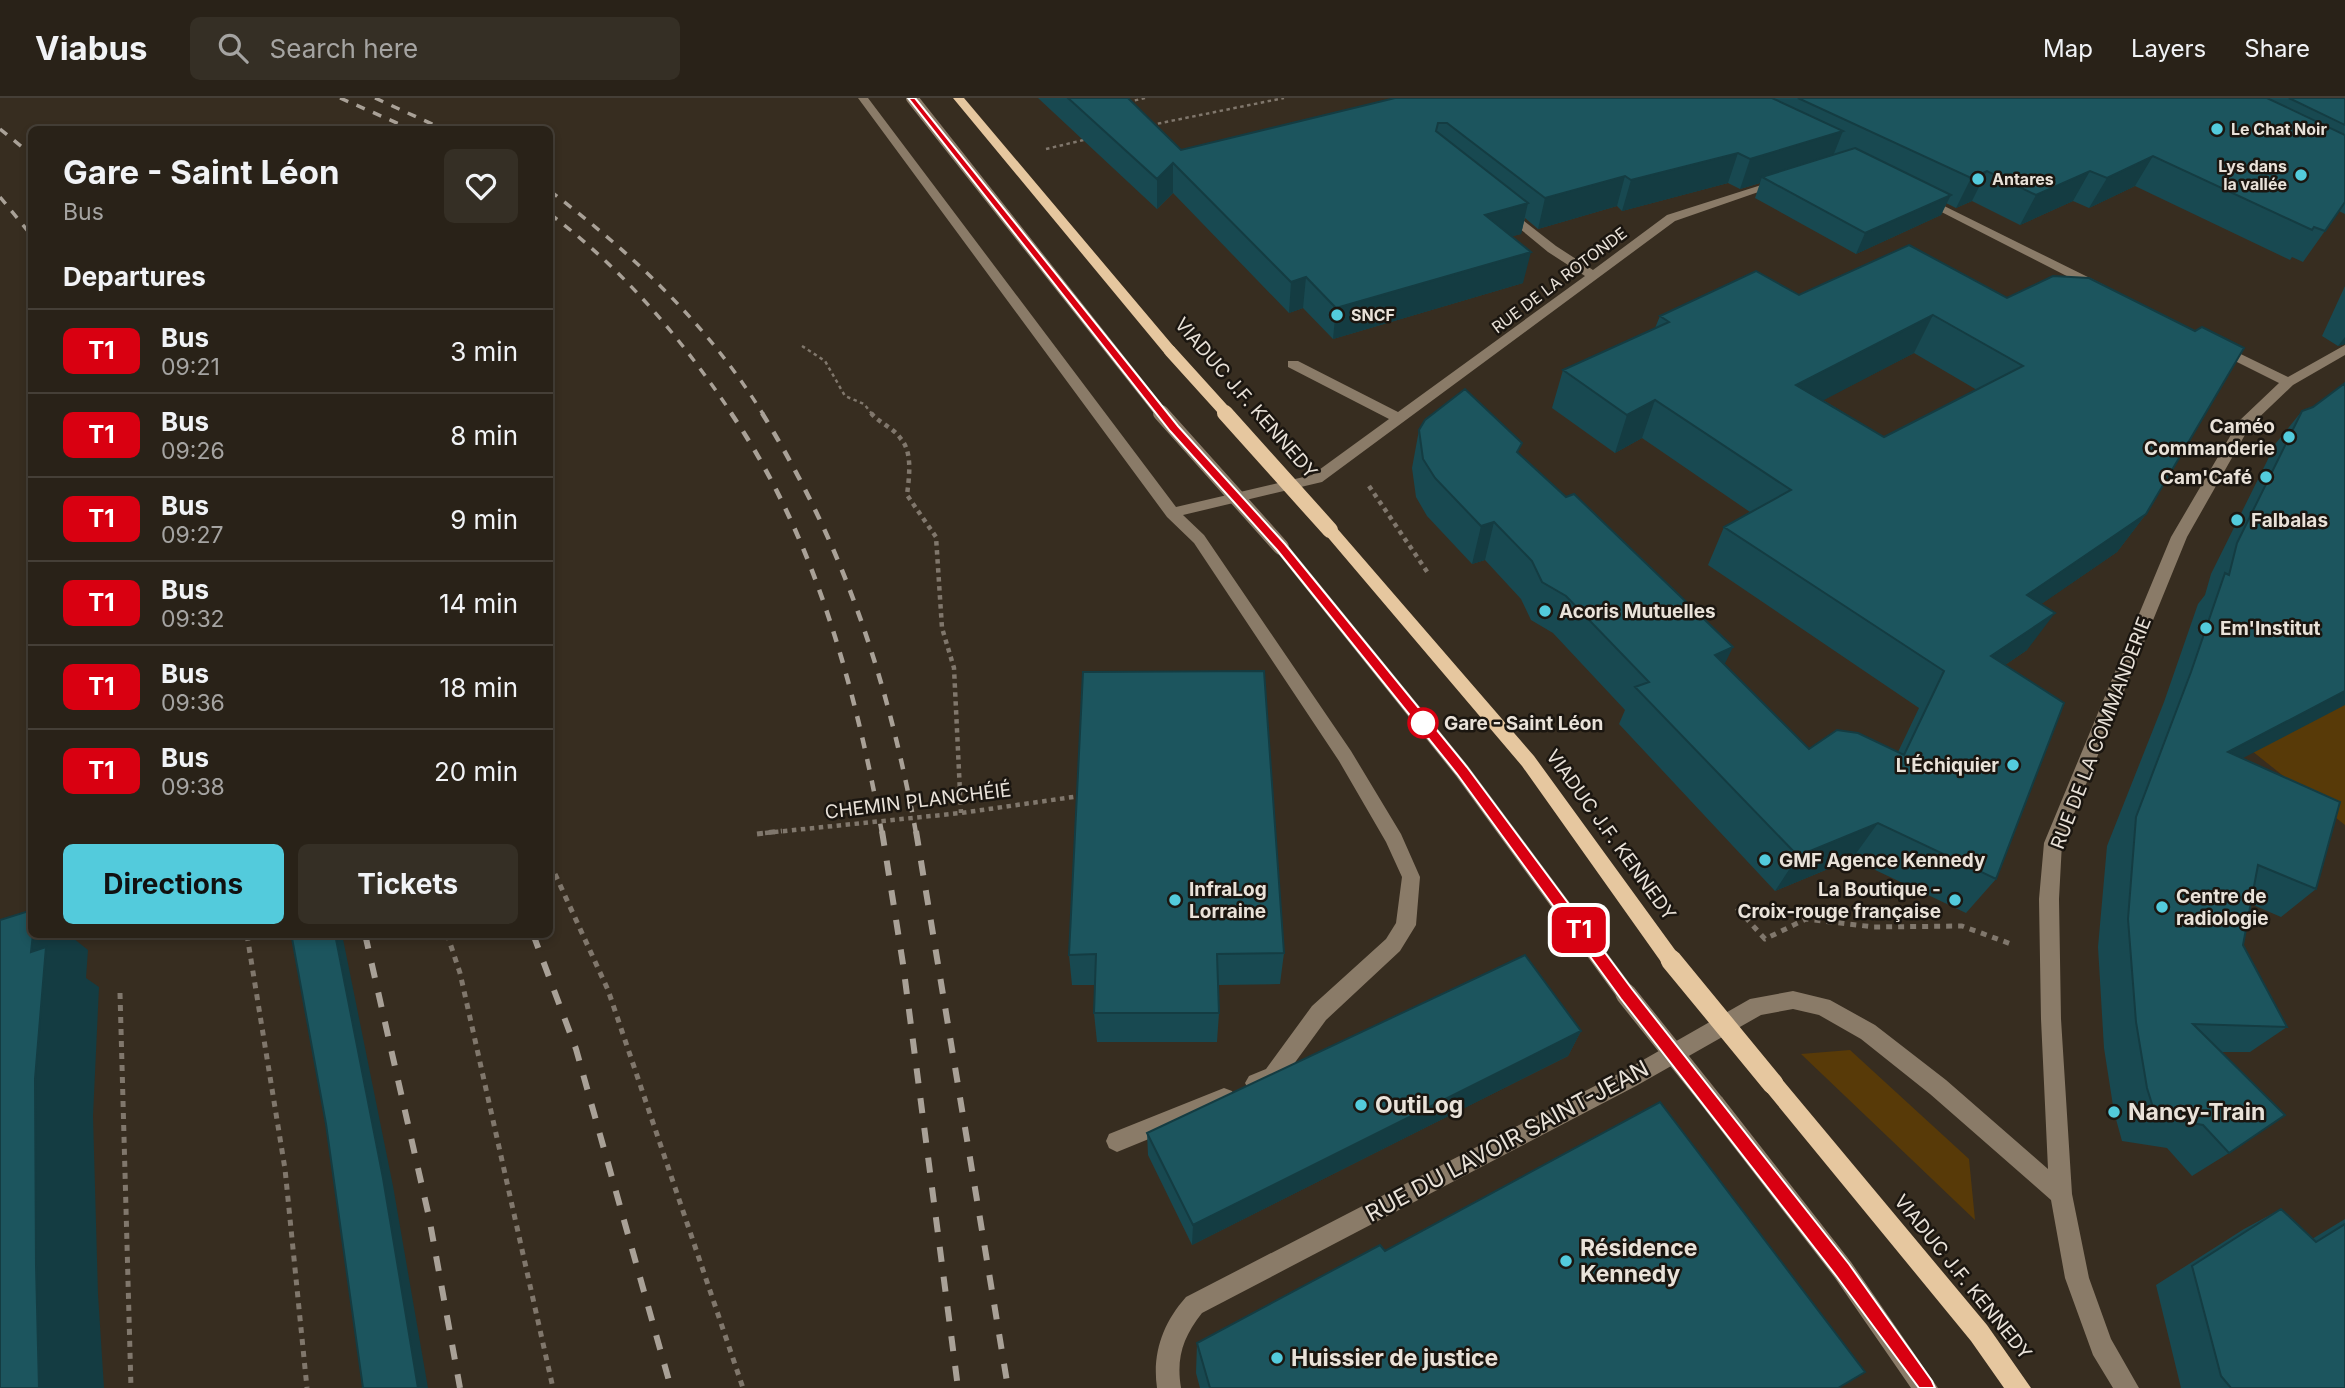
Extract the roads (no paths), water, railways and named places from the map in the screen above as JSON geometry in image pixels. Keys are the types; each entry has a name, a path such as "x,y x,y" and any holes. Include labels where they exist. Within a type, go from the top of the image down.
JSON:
{"main road":[{"name":"VIADUC J.F. KENNEDY","path":"958,98 1223,414 1330,530 1528,761 1671,960 1979,1333 2019,1388"}],"street":[{"path":"863,98 1172,513 1199,540 1345,756 1394,839 1411,877 1406,925 1393,945 1319,1013 1273,1076 1117,1141"},
{"path":"912,98 1174,429 1281,547 1462,771 1626,994 1843,1270 1926,1388"},
{"name":"RUE DE LA ROTONDE","path":"1172,513 1317,479 1671,218 1800,176"},
{"path":"1910,192 2109,292"},
{"path":"1500,207 1552,249 1594,276"},
{"path":"2208,342 2288,382"},
{"name":"RUE DE LA COMMANDERIE","path":"2127,1388 2102,1346 2077,1278 2061,1194 2056,1138 2050,957 2049,899 2053,842 2179,537 2244,424 2288,382 2345,349"},
{"path":"1293,364 1398,418"},
{"name":"RUE DU LAVOIR SAINT-JEAN","path":"1170,1388 1165,1368 1170,1343 1178,1322 1194,1305 1618,1084 1757,1006 1793,1000 1823,1007 1868,1032 1938,1087 2061,1194"}],"railway":[{"path":"340,98 404,126"},
{"path":"375,98 436,126"},
{"path":"0,129 28,152"},
{"path":"553,193 611,240 667,293 718,350 763,414"},
{"path":"0,197 28,231"},
{"path":"553,216 602,258 650,307 672,332 732,414"},
{"path":"731,413 786,510 809,562 845,669 882,833"},
{"path":"762,413 817,513 859,616 892,722 916,833"},
{"path":"882,831 903,964 958,1388"},
{"path":"916,831 1008,1388"},
{"path":"366,938 429,1217 460,1388"},
{"path":"534,938 576,1049 671,1388"}],"place":[{"name":"Le Chat Noir","path":"2217,129"},
{"name":"Lys dans la vallée","path":"2301,175"},
{"name":"Antares","path":"1978,179"},
{"name":"SNCF","path":"1337,315"},
{"name":"Caméo Commanderie","path":"2289,437"},
{"name":"Cam'Café","path":"2266,477"},
{"name":"Falbalas","path":"2237,520"},
{"name":"Acoris Mutuelles","path":"1545,611"},
{"name":"Em'Institut","path":"2206,628"},
{"name":"Gare - Saint Léon","path":"1423,723"},
{"name":"L'Échiquier","path":"2013,765"},
{"name":"GMF Agence Kennedy","path":"1765,860"},
{"name":"InfraLog Lorraine","path":"1175,900"},
{"name":"La Boutique - Croix-rouge française","path":"1955,900"},
{"name":"Centre de radiologie","path":"2162,907"},
{"name":"OutiLog","path":"1361,1105"},
{"name":"Nancy-Train","path":"2114,1112"},
{"name":"Résidence Kennedy","path":"1566,1261"},
{"name":"Huissier de justice","path":"1277,1358"}]}
